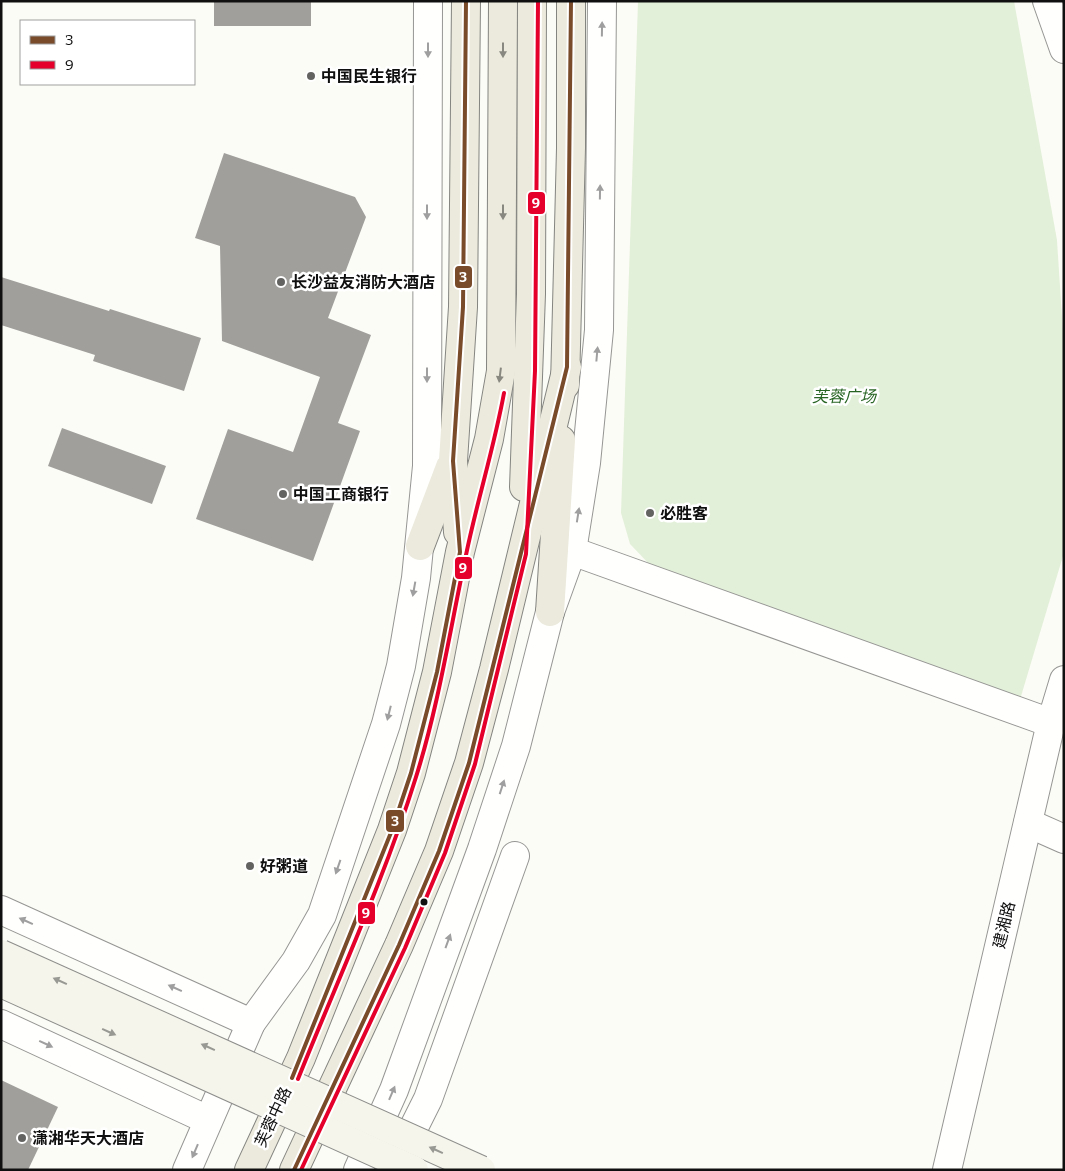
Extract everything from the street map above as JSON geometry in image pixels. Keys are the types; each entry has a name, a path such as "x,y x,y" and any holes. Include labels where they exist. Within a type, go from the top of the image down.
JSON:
{"main road":[{"path":"460,552 453,461 463,307 466,1"},
{"path":"460,552 489,439 501,371 503,1"},
{"path":"520,553 530,333 532,1"},
{"path":"550,612 566,367 571,1"},
{"path":"294,1170 399,945 439,851 469,763 566,367"},
{"path":"420,546 453,461"},
{"name":"芙蓉中路","path":"249,1170 301,1058 392,830 411,773 437,672 460,552"},
{"path":"1,954 481,1170"},
{"path":"1,983 414,1170"}],"street":[{"path":"187,1170 251,1023 296,961 322,915 386,724 401,666 420,546 427,466 428,1"},
{"path":"358,1170 394,1090 482,849 516,746 550,612 572,551 586,463 599,330 602,1"},
{"path":"1047,1 1064,49"},
{"path":"572,551 1051,723"},
{"name":"建湘路","path":"946,1170 1051,723 1064,680"},
{"path":"1028,823 1064,839"},
{"path":"393,1170 428,1099 515,856"},
{"path":"1,910 251,1023"},
{"path":"1,1024 208,1120"}],"green space":[{"name":"芙蓉广场","path":"638,1 1014,1 1057,240 1064,348 1063,556 1019,703 650,565 630,544 621,513"}],"building":[{"path":"214,1 311,1 311,26 214,26"},
{"name":"长沙益友消防大酒店","path":"224,153 355,197 366,217 328,318 371,335 338,423 360,431 313,561 196,519 228,429 293,452 320,377 222,341 220,246 195,238"},
{"path":"1,277 201,338 184,391 93,361 95,355 1,325"},
{"path":"62,428 166,466 152,504 48,466"},
{"name":"潇湘华天大酒店","path":"1,1080 58,1107 28,1170 1,1170"}],"transit line":[{"name":"3","path":"292,1078 392,830 411,773 437,672 460,552 453,461 463,307 466,1"},
{"name":"9","path":"301,1170 405,948 445,853 475,764 526,554 535,371 538,1"},
{"name":"3","path":"294,1170 399,945 439,851 469,763 567,367 571,1"},
{"name":"9","path":"298,1079 390,854 416,777 438,694 470,535 504,393"}],"place":[{"name":"中国民生银行","path":"311,76"},
{"name":"长沙益友消防大酒店","path":"281,282"},
{"name":"中国工商银行","path":"283,494"},
{"name":"必胜客","path":"650,513"},
{"name":"好粥道","path":"250,866"},
{"name":"潇湘华天大酒店","path":"22,1138"}]}
